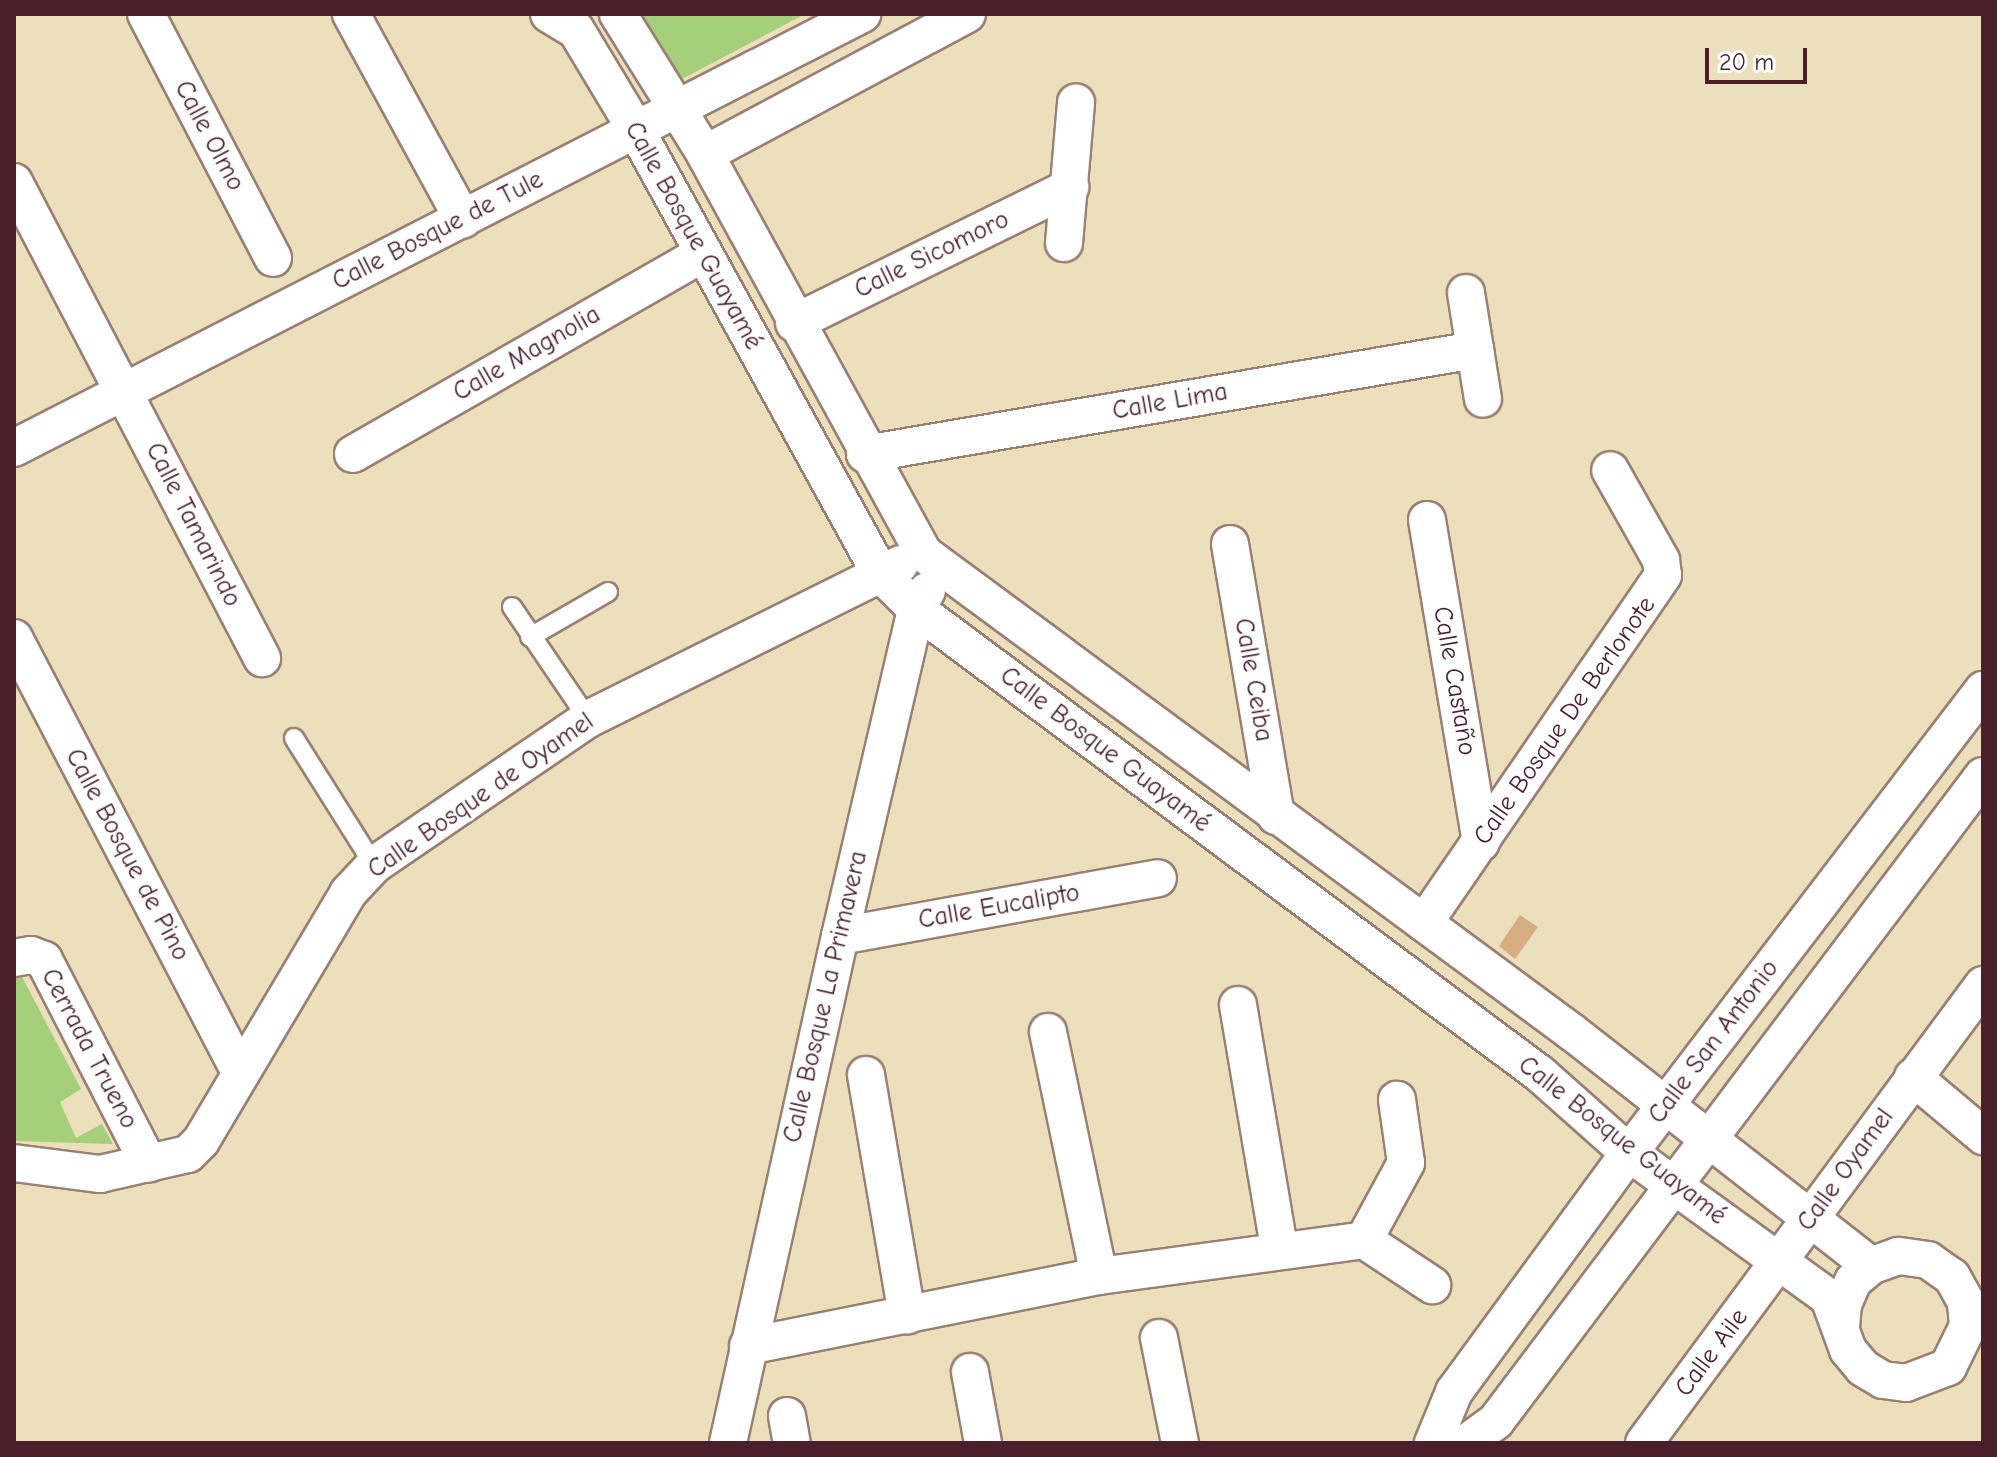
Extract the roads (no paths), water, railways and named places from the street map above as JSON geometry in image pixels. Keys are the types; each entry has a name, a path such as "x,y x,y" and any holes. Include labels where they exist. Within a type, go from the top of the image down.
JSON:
{"street":[{"name":"Calle Olmo","path":"146,14 273,258"},
{"path":"351,14 463,219"},
{"name":"Calle Bosque Guayamé","path":"549,14 576,30 636,130 701,255 880,573 916,609 1540,1074 1629,1153 1671,1185 1829,1298 1841,1328"},
{"name":"Calle Bosque Guayamé","path":"618,14 705,154 865,454 923,553 1573,1033 1871,1266"},
{"name":"Calle Bosque de Tule","path":"14,448 862,14"},
{"path":"705,154 967,14"},
{"path":"1064,243 1076,103"},
{"name":"Calle Tamarindo","path":"14,182 262,658"},
{"name":"Calle Sicomoro","path":"794,323 1070,187"},
{"name":"Calle Magnolia","path":"353,454 701,255"},
{"path":"1466,293 1483,399"},
{"name":"Calle Lima","path":"865,454 1475,350"},
{"name":"Calle Bosque De Berlonote","path":"1424,923 1663,575 1661,560 1610,470"},
{"name":"Calle Castaño","path":"1427,520 1481,843"},
{"name":"Calle Ceiba","path":"1230,544 1276,816"},
{"name":"Calle Bosque de Oyamel","path":"14,1163 100,1174 149,1164 194,1148 348,893 374,865 588,719 923,553"},
{"path":"916,609 936,583 961,579"},
{"name":"Calle Bosque La Primavera","path":"728,1443 916,609"},
{"name":"Calle Bosque de Pino","path":"14,638 240,1072"},
{"name":"Calle San Antonio","path":"1433,1443 1454,1392 1629,1153 1983,690"},
{"name":"Calle San Antonio","path":"1466,1443 1496,1421 1707,1137 1983,776"},
{"name":"Calle Eucalipto","path":"840,936 1158,878"},
{"name":"Cerrada Trueno","path":"14,958 31,955 44,960 149,1164"},
{"name":"Calle Oyamel","path":"1780,1263 1809,1219 1983,985"},
{"path":"1238,1005 1279,1248"},
{"path":"1048,1032 1099,1276"},
{"path":"1540,1074 1546,1054 1573,1033"},
{"path":"866,1075 907,1316"},
{"path":"1913,1077 1983,1136"},
{"path":"1364,1240 1406,1163 1397,1100"},
{"path":"748,1346 1099,1276 1279,1248 1364,1240 1432,1285"},
{"path":"1898,1256 1928,1260 1952,1277 1974,1301 1962,1348 1948,1367 1917,1381 1883,1380 1863,1368 1848,1350 1841,1328 1843,1304 1853,1281 1871,1266 1898,1256"},
{"name":"Calle Aile","path":"1644,1443 1780,1263"},
{"path":"1159,1338 1180,1443"},
{"path":"970,1372 983,1443"}],"lane":[{"path":"530,637 608,592"},
{"path":"512,607 588,719"},
{"path":"294,738 374,865"}]}
